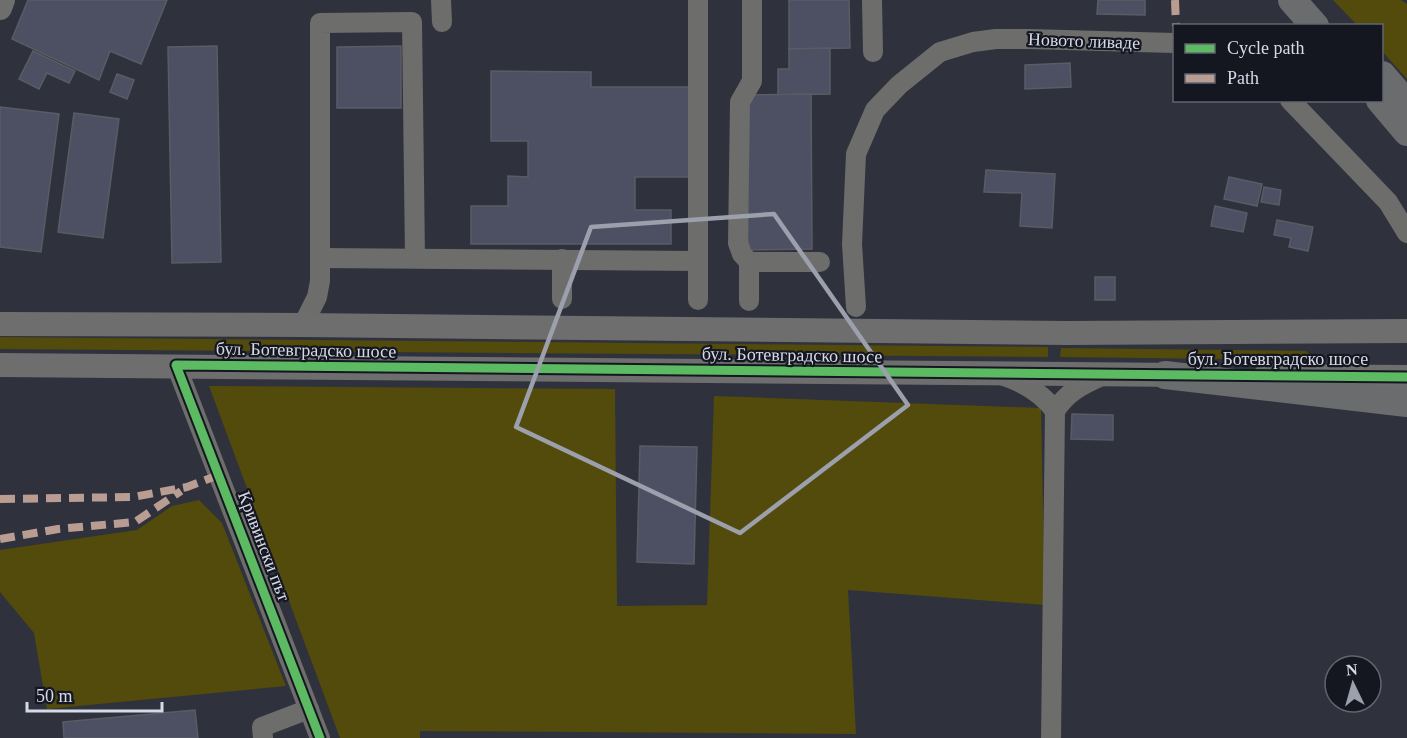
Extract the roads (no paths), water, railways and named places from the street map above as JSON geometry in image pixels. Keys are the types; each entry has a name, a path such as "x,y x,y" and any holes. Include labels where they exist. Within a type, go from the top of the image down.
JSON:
{"highway":[{"path":"1292,0 1313,24"},
{"path":"1314,0 1335,24"},
{"path":"1383,76 1407,104"},
{"path":"1382,102 1407,132"},
{"path":"1165,375 1407,403"}],"main road":[{"path":"0,8 3,0"},
{"path":"0,314 50,324"},
{"name":"бул. Ботевградско шосе","path":"0,324 1061,333 1407,331"},
{"name":"бул. Ботевградско шосе","path":"0,365 1407,377"}],"street":[{"path":"441,0 442,22"},
{"path":"698,0 698,300"},
{"path":"749,301 749,262 742,254 738,243 740,102 752,81 752,0"},
{"path":"873,0 873,52"},
{"path":"303,325 317,297 320,282 320,23 412,22 415,258"},
{"name":"Новото ливаде","path":"856,307 852,244 856,154 875,110 899,85 940,52 973,42 993,39 1173,43"},
{"path":"1292,102 1388,202 1407,233"},
{"path":"321,258 698,261"},
{"path":"562,260 562,299"},
{"path":"749,262 820,262"},
{"name":"Кривински път","path":"176,365 320,738"},
{"path":"994,373 1022,382 1046,398 1055,411"},
{"path":"1051,738 1055,411 1062,399 1079,386 1106,374"},
{"path":"263,738 262,727 309,709"}]}
